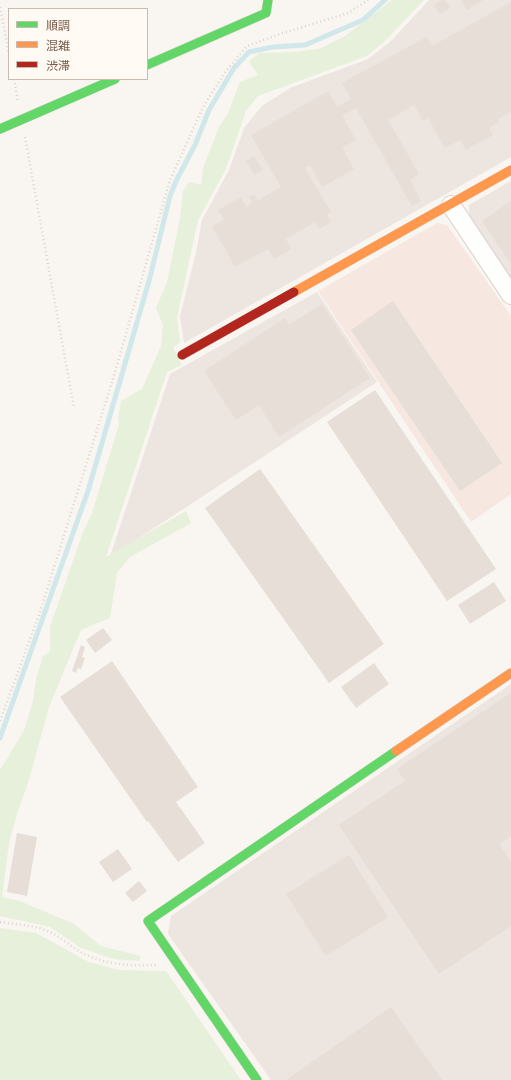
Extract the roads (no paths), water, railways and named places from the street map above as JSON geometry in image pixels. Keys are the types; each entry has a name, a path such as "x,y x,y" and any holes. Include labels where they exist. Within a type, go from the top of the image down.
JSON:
{"street":[{"path":"148,65 266,13 268,0"},
{"path":"0,129 113,80"},
{"path":"182,355 511,170"},
{"path":"450,204 511,294"},
{"path":"257,1080 148,921 511,673"}],"waterway":[{"path":"0,738 88,491 149,281 170,196 176,181 195,145 209,110 234,68 249,52 273,47 305,45 363,20 385,0"}]}
